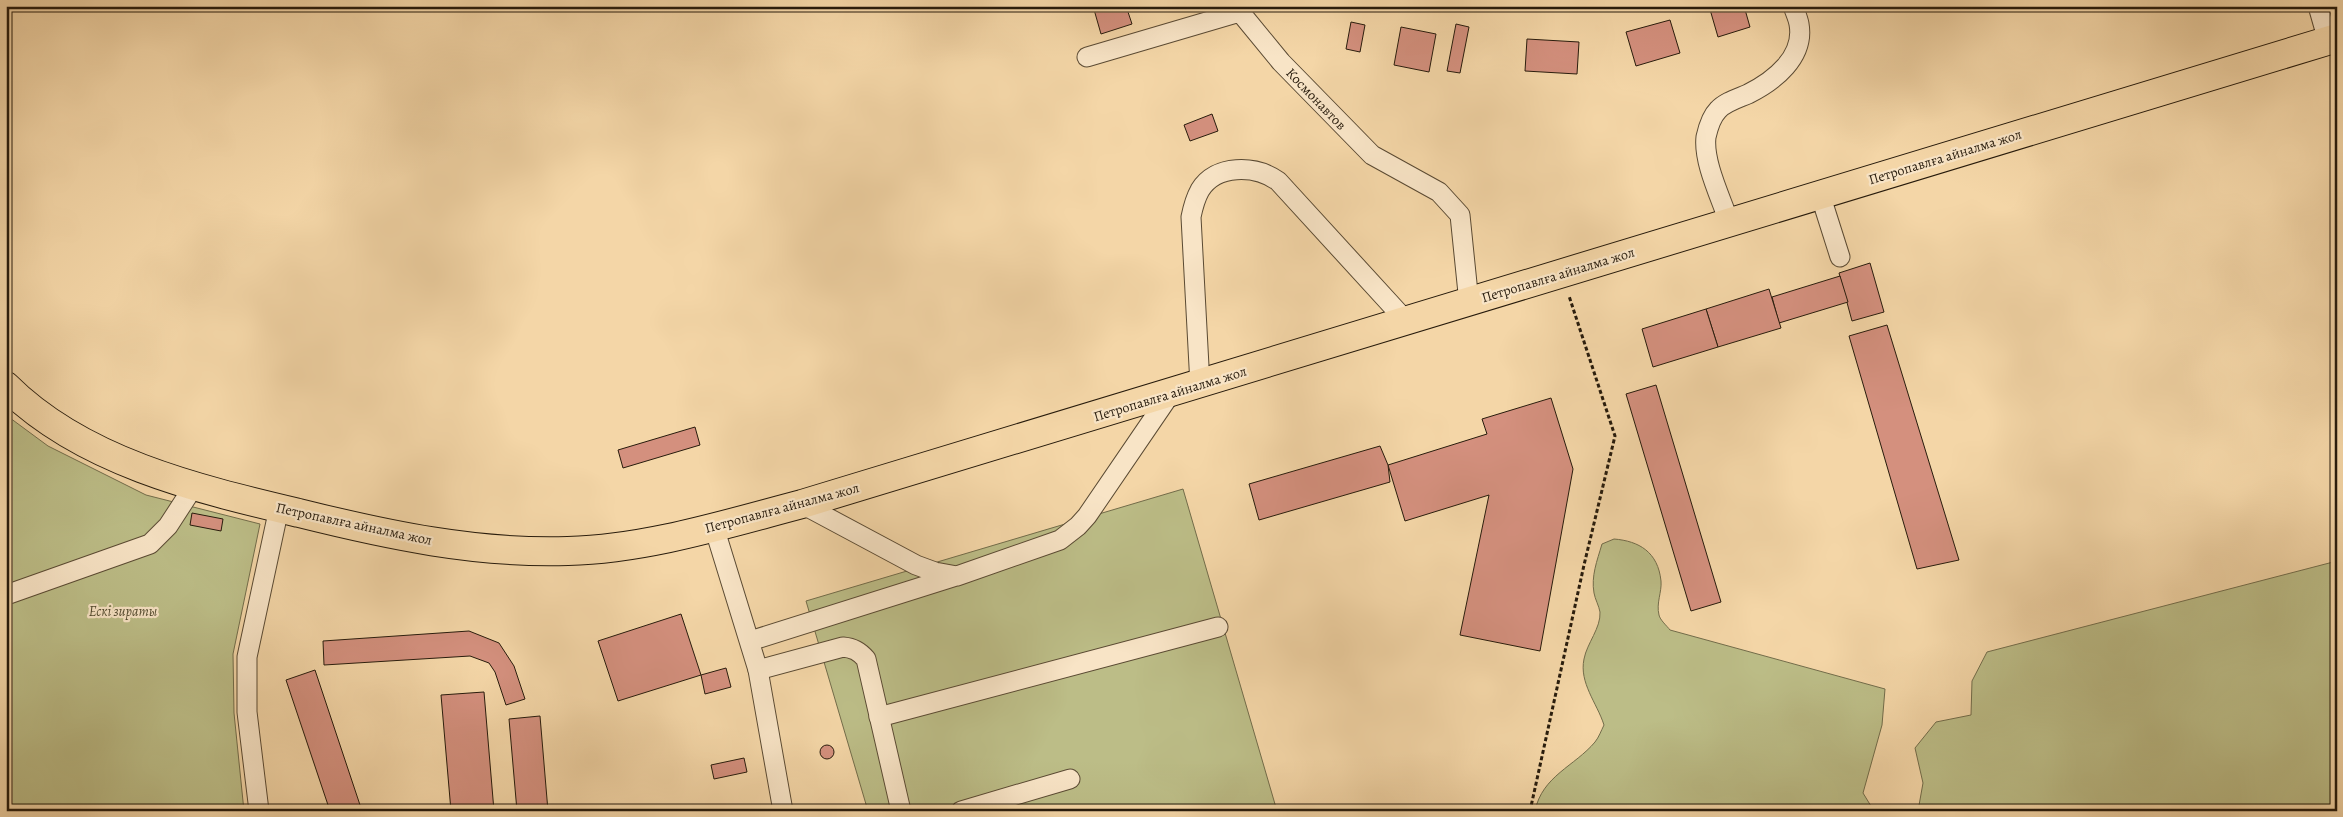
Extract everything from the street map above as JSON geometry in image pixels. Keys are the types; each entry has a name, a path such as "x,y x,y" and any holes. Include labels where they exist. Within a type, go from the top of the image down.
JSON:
{"highway":[{"name":"Петропавлға айналма жол","path":"6,386 38,413 92,446 141,468 194,486 279,508 378,532 450,544 518,551 570,551 635,544 714,527 802,504 1171,394 1820,194 2332,40"}],"street":[{"path":"1729,222 1707,159 1706,138 1710,122 1718,109 1762,87 1776,77 1787,64 1799,40 1800,25 1793,6"},
{"path":"2318,6 2332,40"},
{"name":"Космонавтов","path":"1087,57 1240,12 1281,62 1372,155 1439,192 1460,215 1469,303"},
{"path":"1200,385 1191,217 1194,201 1201,188 1212,178 1223,173 1240,169 1253,170 1267,173 1278,181 1407,322"},
{"path":"1820,194 1840,257"},
{"path":"750,641 957,576 1060,540 1073,530 1094,506 1171,394"},
{"path":"6,595 150,544 168,526 194,486"},
{"path":"802,504 916,565 934,572 957,576"},
{"path":"259,811 247,712 247,657 279,508"},
{"path":"714,527 758,670 783,811"},
{"path":"879,717 1218,627"},
{"path":"758,670 842,646 851,647 866,659 901,811"},
{"path":"961,811 1070,779"}],"path":[{"path":"1530,811 1584,565 1615,436 1562,274"}],"green space":[{"name":"Ескі зираты","path":"6,415 48,446 146,495 260,524 233,654 234,713 244,811 6,811"},
{"path":"1183,489 1277,811 868,811 806,601"},
{"path":"1614,539 1631,542 1639,546 1646,550 1656,562 1661,581 1658,606 1659,615 1670,630 1885,689 1882,725 1863,793 1874,811 1535,811 1539,799 1552,780 1595,742 1604,725 1586,685 1583,668 1586,653 1600,618 1593,587 1595,568 1602,544"},
{"path":"2337,561 2337,811 1918,811 1923,783 1915,748 1936,722 1971,715 1972,681 1987,652"}],"building":[{"path":"1093,6 1126,6 1132,24 1101,34"},
{"path":"1709,6 1744,6 1750,27 1718,37"},
{"path":"1670,20 1680,53 1636,66 1626,32"},
{"path":"1351,22 1365,25 1360,52 1346,49"},
{"path":"1456,24 1469,27 1460,73 1447,71"},
{"path":"1401,27 1436,34 1429,72 1394,65"},
{"path":"1527,39 1579,42 1577,74 1525,71"},
{"path":"1212,114 1218,131 1190,141 1184,125"},
{"path":"1870,263 1884,312 1852,321 1839,273"},
{"path":"1840,276 1848,302 1779,323 1772,297"},
{"path":"1769,289 1781,328 1718,347 1706,309"},
{"path":"1706,309 1718,347 1653,367 1642,329"},
{"path":"1887,325 1959,560 1917,569 1849,336"},
{"path":"1656,385 1721,602 1691,611 1626,394"},
{"path":"1551,398 1573,469 1540,651 1460,635 1489,495 1405,521 1388,465 1487,434 1482,419"},
{"path":"695,427 700,445 623,468 618,450"},
{"path":"1380,446 1388,465 1390,482 1259,520 1249,484"},
{"path":"192,513 223,519 221,531 190,525"},
{"path":"681,614 701,675 618,701 598,641"},
{"path":"469,631 499,643 514,666 525,699 506,705 495,672 489,663 470,656 324,665 323,641"},
{"path":"726,668 731,687 705,694 701,675"},
{"path":"315,670 362,811 330,811 286,680"},
{"path":"484,692 494,811 451,811 441,695"},
{"path":"540,716 548,811 517,811 509,719"},
{"path":"827,745 832,747 834,752 832,757 827,759 822,757 820,752 822,747"},
{"path":"744,758 747,772 714,779 711,765"}]}
